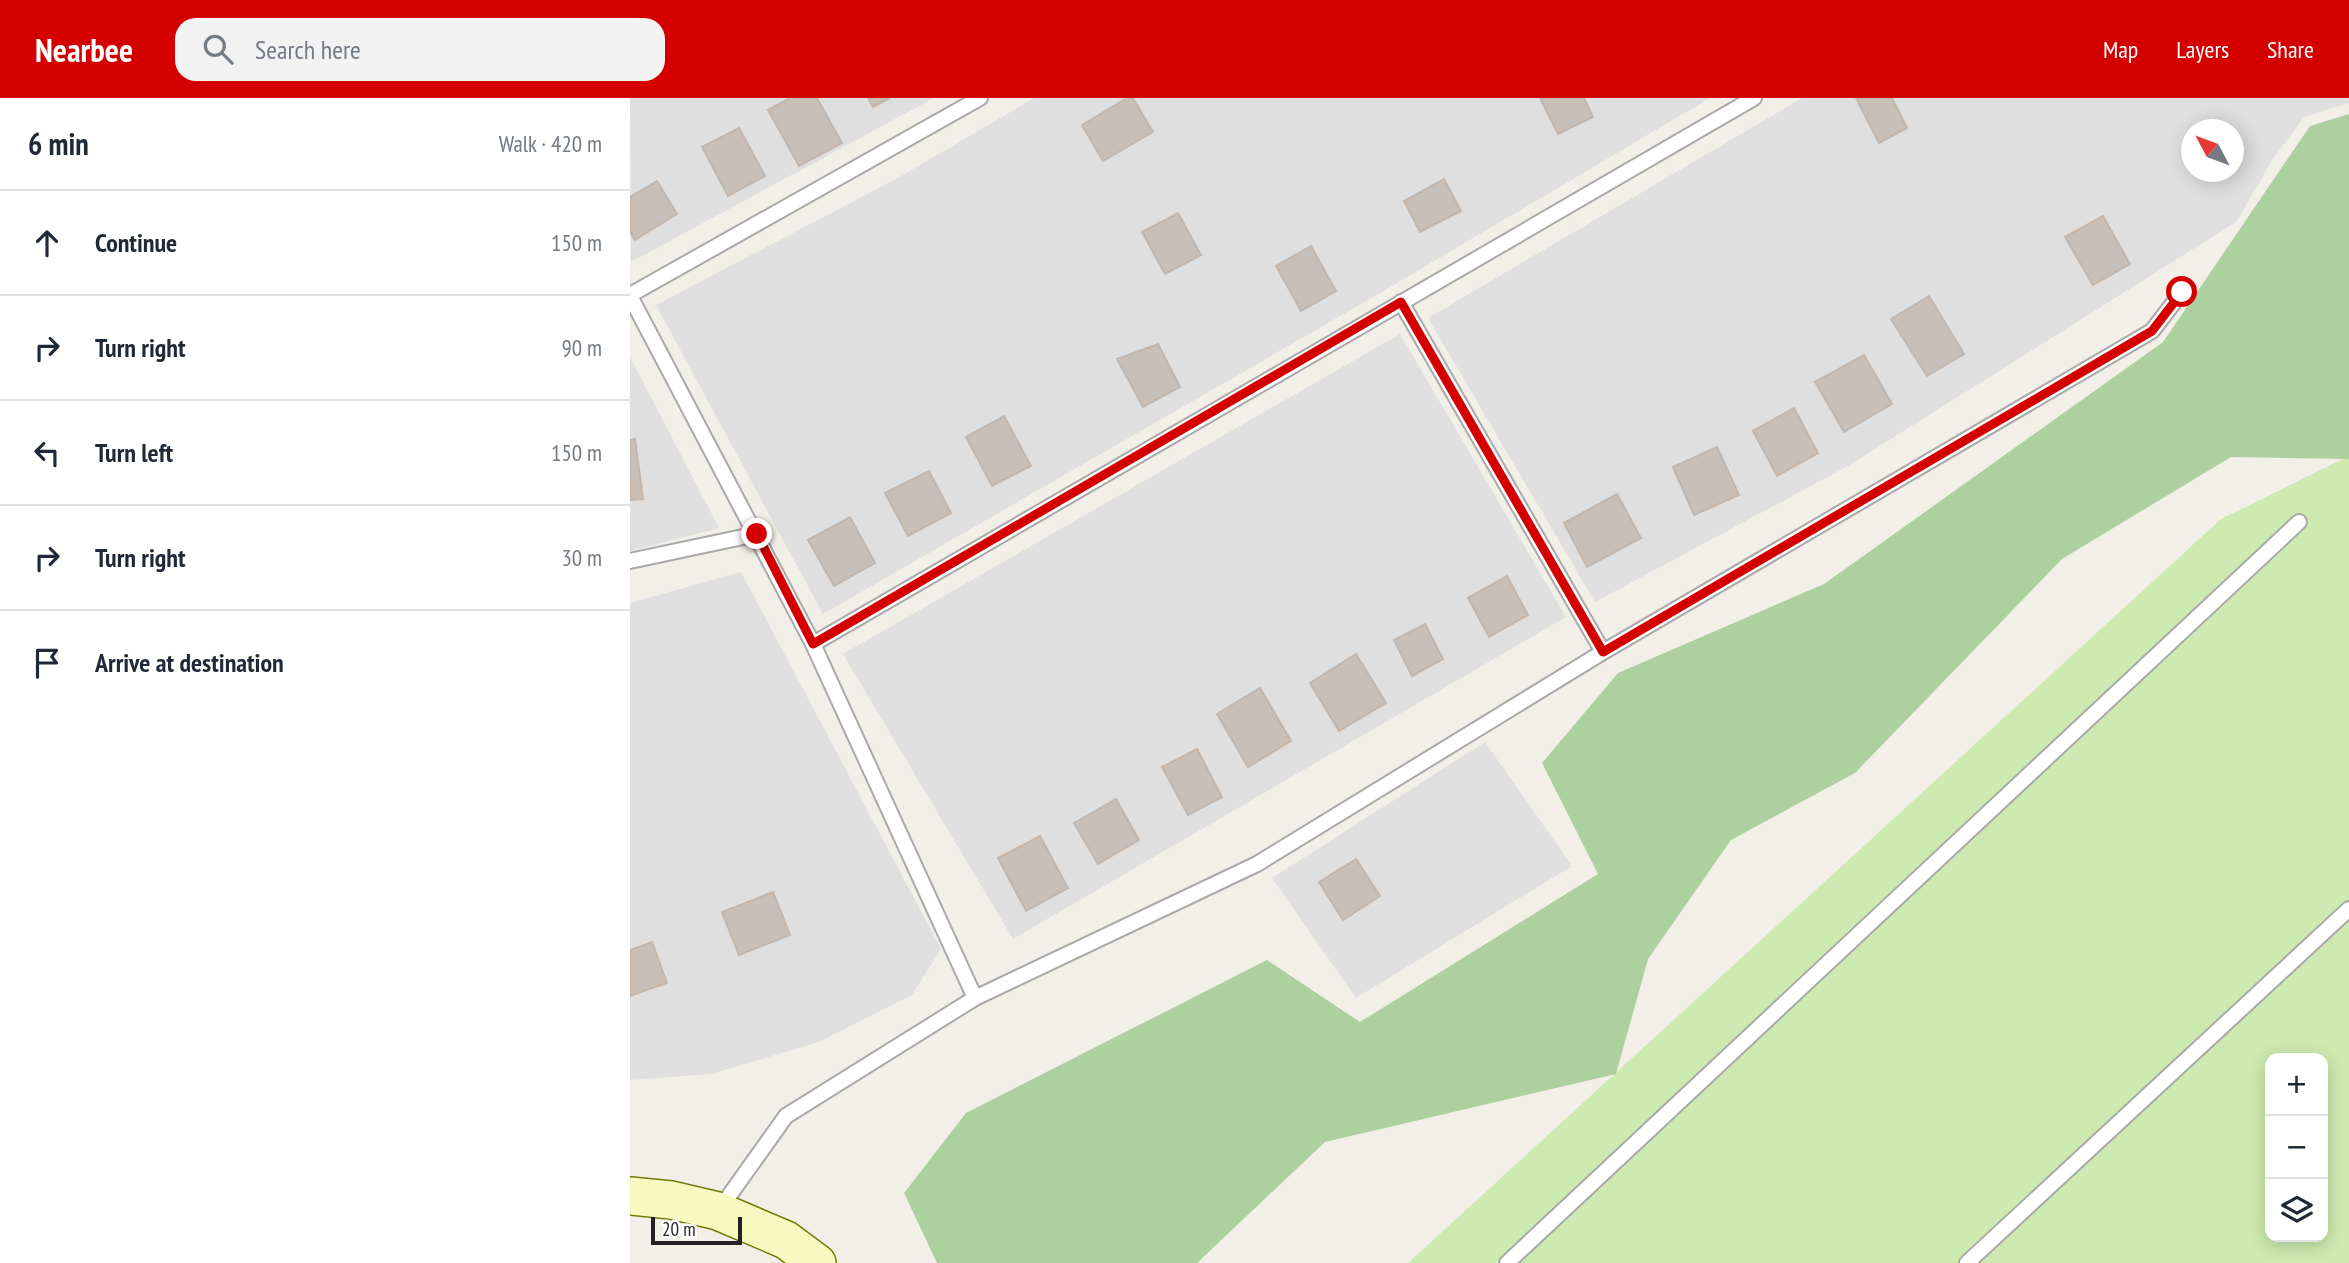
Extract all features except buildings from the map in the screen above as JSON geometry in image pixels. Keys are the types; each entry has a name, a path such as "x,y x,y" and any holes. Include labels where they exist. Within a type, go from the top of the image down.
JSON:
{"street":[{"path":"630,1196 671,1200 718,1211 786,1240 817,1263"}],"lane":[{"path":"975,998 813,644 630,296 981,98"},
{"path":"813,644 1754,98"},
{"path":"718,1211 786,1116 975,998 1257,864 1603,652 2152,331 2182,292"},
{"path":"1401,302 1603,652"},
{"path":"1507,1263 2298,522"},
{"path":"630,561 757,534"},
{"path":"1967,1263 2349,909"}],"shaded area":[{"path":"630,98 934,98 631,262"},
{"path":"1034,98 1710,98 1363,303 823,614 656,305 896,179"},
{"path":"1802,98 2349,98 2349,103 2304,117 2273,159 2236,222 1848,466 1595,602 1428,318"},
{"path":"1400,334 1566,617 1013,939 843,654"},
{"path":"630,357 719,528 630,551"},
{"path":"741,572 941,949 912,995 819,1042 711,1074 630,1080 630,603"},
{"path":"1485,742 1572,866 1356,998 1272,878"}],"green space":[{"path":"2349,114 2349,459 2231,457 2062,559 1855,773 1731,840 1648,959 1616,1074 1325,1142 1197,1263 937,1263 904,1193 966,1113 1267,960 1360,1022 1598,874 1542,763 1618,673 1824,584 2163,342 2310,126"},
{"path":"2349,456 2349,1263 1408,1263 2221,519"}],"route":[{"path":"757,534 813,644 1401,302 1603,652 2152,331 2182,292"}]}
